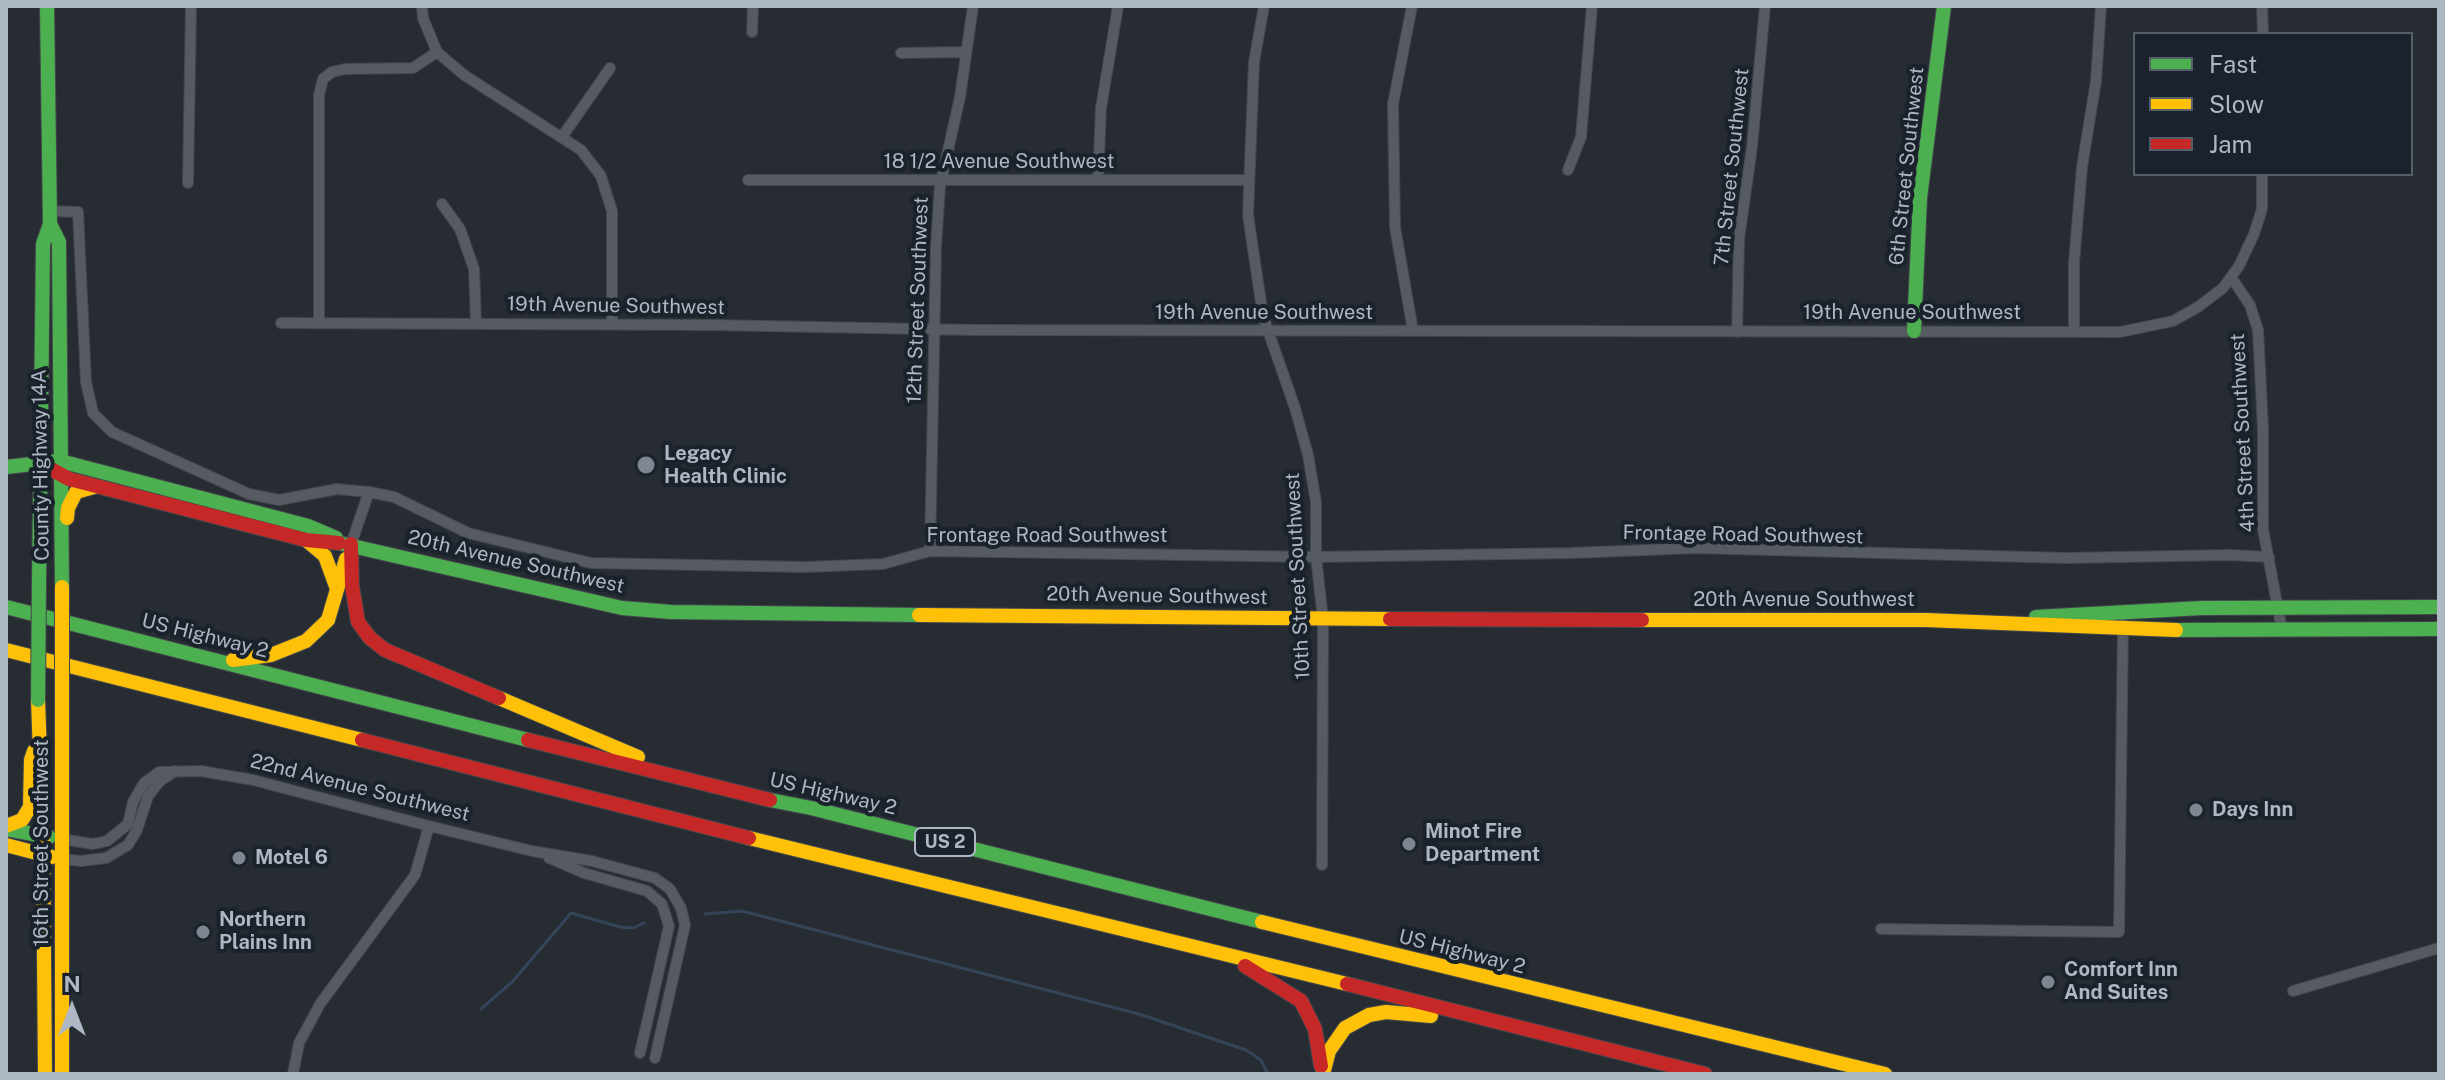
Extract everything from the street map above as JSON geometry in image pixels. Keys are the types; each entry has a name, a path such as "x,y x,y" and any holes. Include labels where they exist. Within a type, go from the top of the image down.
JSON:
{"main road":[{"name":"County Highway 14A","path":"38,700 43,244 49,218 47,6"},
{"name":"6th Street Southwest","path":"1914,331 1920,198 1944,6"},
{"name":"County Highway 14A","path":"49,218 59,242 62,708"},
{"name":"20th Avenue Southwest","path":"40,463 308,526 351,544"},
{"path":"6,467 40,463"},
{"name":"20th Avenue Southwest","path":"60,467 69,479 306,540 351,544 622,608 671,612 1323,619 1969,621 2207,631 2439,629"},
{"path":"62,554 68,508 73,496 86,488 104,486"},
{"path":"306,540 325,556 337,589"},
{"path":"222,661 271,655 306,641 328,620 351,544"},
{"path":"351,544 352,586 358,622 370,638 385,650 623,752 744,795"},
{"name":"US Highway 2","path":"6,607 744,795 811,808 1354,946 1885,1074"},
{"name":"20th Avenue Southwest","path":"1969,621 2123,610 2439,607"},
{"name":"US 2","path":"6,650 912,879 1705,1074"},
{"path":"6,657 55,663"},
{"name":"16th Street Southwest","path":"38,700 43,836 45,1074"},
{"name":"16th Street Southwest","path":"62,708 62,1074"},
{"path":"6,827 22,820 30,807 31,760 40,732"},
{"path":"6,827 61,839"},
{"path":"6,845 62,859"},
{"path":"1214,951 1266,977 1301,1001 1315,1029 1322,1074"},
{"path":"1322,1074 1329,1051 1345,1028 1369,1015 1386,1012 1413,1014 1509,1026"}],"street":[{"path":"188,183 191,6"},
{"path":"422,6 423,18 437,52 464,75 581,150 601,176 612,211 612,324"},
{"path":"752,32 753,6"},
{"name":"12th Street Southwest","path":"930,551 936,247 942,180 960,97 973,6"},
{"path":"1098,180 1101,108 1118,6"},
{"name":"10th Street Southwest","path":"1264,6 1254,62 1248,215 1267,331 1295,408 1308,455 1316,502 1316,557 1323,619 1322,865"},
{"path":"1412,6 1393,104 1395,227 1413,331"},
{"path":"1568,170 1581,137 1592,6"},
{"name":"7th Street Southwest","path":"1737,332 1739,239 1752,147 1765,6"},
{"path":"2074,330 2074,263 2082,167 2096,81 2101,6"},
{"path":"2262,6 2263,32"},
{"path":"319,321 319,95 323,79 332,72 345,69 413,68 437,52"},
{"path":"901,53 966,52"},
{"path":"562,137 610,68"},
{"path":"2231,277 2254,234 2262,209 2262,176"},
{"name":"18 1/2 Avenue Southwest","path":"748,180 1249,180"},
{"path":"442,204 460,229 474,269 476,323"},
{"name":"Frontage Road Southwest","path":"49,218 78,212 86,382 93,413 112,432 249,494 279,500 337,489 394,497 468,533 591,563 805,567 868,565 930,551 1316,557 1696,548 2066,558 2269,557"},
{"name":"19th Avenue Southwest","path":"281,323 612,324 934,330 2120,332 2173,321 2198,307 2223,288 2231,277"},
{"name":"4th Street Southwest","path":"2231,277 2250,305 2258,330 2263,429 2263,529 2277,607"},
{"path":"351,544 369,492"},
{"path":"2277,607 2282,630"},
{"path":"1881,929 2119,932 2123,610"},
{"path":"61,839 93,844 107,841 128,824 133,802 144,783 159,772 176,770"},
{"path":"62,859 81,861 106,858 128,845 137,830 148,796 160,781 176,770"},
{"name":"22nd Avenue Southwest","path":"176,770 253,780 429,826 532,851 592,861 655,878 670,889 681,908 685,925 655,1058"},
{"path":"293,1074 299,1043 320,1004 415,875 429,826"},
{"name":"22nd Avenue Southwest","path":"532,851 584,873 647,891 662,904 669,926 640,1053"},
{"path":"2293,991 2439,948"}],"waterway":[{"path":"705,914 742,911 1139,1014 1246,1050 1261,1060 1268,1074"},
{"path":"481,1009 513,981 571,913 620,927 633,928 644,923"}],"traffic: fast":[{"path":"39,583 43,244 50,224 47,6"},
{"path":"1914,331 1920,198 1944,6"},
{"path":"50,224 59,242 62,587"},
{"path":"6,467 60,461 308,526 336,538"},
{"path":"339,543 622,608 671,612 919,615"},
{"path":"38,700 39,583"},
{"path":"6,607 528,740"},
{"path":"2036,617 2202,608 2439,607"},
{"path":"2176,630 2439,629"},
{"path":"770,800 1262,922"},
{"path":"6,829 49,837"}],"traffic: slow":[{"path":"67,518 76,492 94,487"},
{"path":"306,540 325,556 337,589"},
{"path":"233,660 271,655 306,641 328,620 346,559"},
{"path":"62,587 62,708"},
{"path":"919,615 1390,619"},
{"path":"1642,620 1926,620 2176,630"},
{"path":"6,650 362,740"},
{"path":"499,698 638,757"},
{"path":"38,700 43,836 45,1074"},
{"path":"62,708 62,1074"},
{"path":"6,826 22,820 30,807 34,751"},
{"path":"749,838 1347,984"},
{"path":"6,845 52,857"},
{"path":"1262,922 1885,1074"},
{"path":"1323,1074 1329,1051 1345,1028 1369,1015 1386,1012 1431,1016"}],"traffic: jam":[{"path":"40,463 69,479 306,540 339,543"},
{"path":"351,544 352,586 358,622 370,638 385,650 499,698"},
{"path":"1390,619 1642,620"},
{"path":"362,740 749,838"},
{"path":"528,740 770,800"},
{"path":"1245,966 1301,1001 1315,1029 1321,1066"},
{"path":"1347,984 1705,1074"}],"place":[{"name":"Legacy Health Clinic","path":"646,465"},
{"name":"Days Inn","path":"2196,810"},
{"name":"Minot Fire Department","path":"1409,844"},
{"name":"Motel 6","path":"239,858"},
{"name":"Northern Plains Inn","path":"203,932"},
{"name":"Comfort Inn And Suites","path":"2048,982"}]}
